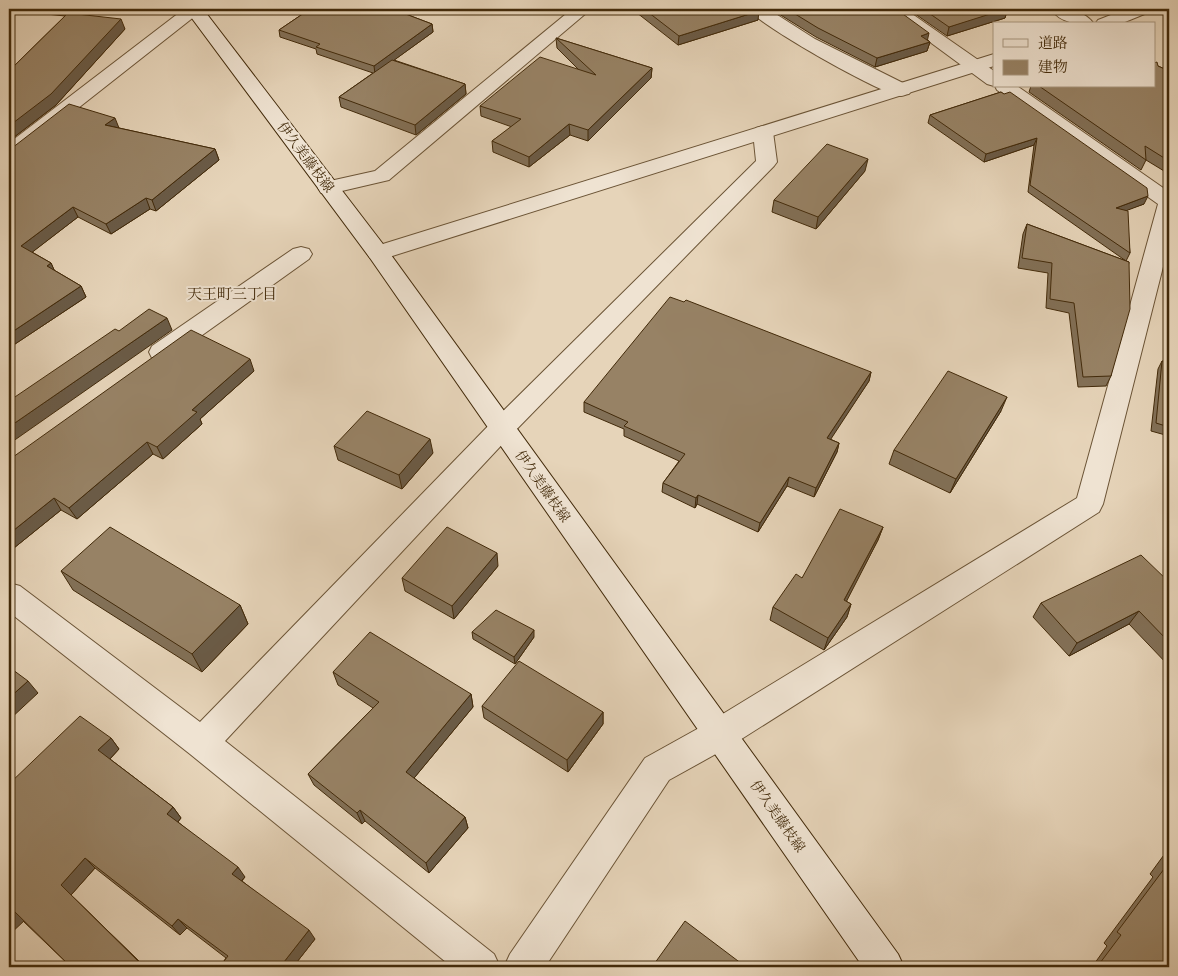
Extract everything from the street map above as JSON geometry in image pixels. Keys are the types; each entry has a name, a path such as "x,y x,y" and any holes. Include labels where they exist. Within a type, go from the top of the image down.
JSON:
{"street":[{"path":"9,153 194,9"},
{"name":"伊久美藤枝線","path":"194,9 378,254 885,967"},
{"path":"329,188 382,176 582,9"},
{"path":"757,9 781,28 839,61 902,90"},
{"path":"894,9 985,64 993,78"},
{"path":"1060,9 1082,22"},
{"path":"1109,22 1141,9"},
{"path":"378,254 985,64"},
{"path":"523,967 657,769 720,734 1089,504 1169,202 1007,88"},
{"path":"202,743 502,428 767,162 763,132"},
{"path":"147,362 301,254"},
{"path":"9,595 202,743 481,967"}],"building":[{"path":"310,9 398,9 395,10 432,24 374,66 316,47 320,44 279,30"},
{"path":"644,9 756,9 759,11 679,36"},
{"path":"787,9 896,9 929,33 921,36 930,42 877,58 818,28"},
{"path":"923,9 1006,9 949,27"},
{"path":"68,13 121,19 51,94 9,126 9,71"},
{"path":"556,38 652,68 588,130 569,124 529,157 492,141 521,119 480,106 540,57 596,75"},
{"path":"392,60 465,84 415,125 339,97"},
{"path":"1156,62 1158,66 1169,71 1169,161 1145,146 1146,160 1042,88 1156,88"},
{"path":"1001,92 1004,94 1010,92 1147,188 1148,196 1116,208 1128,211 1130,253 1030,185 1037,138 986,154 930,115"},
{"path":"69,104 115,118 105,125 215,149 152,200 146,198 106,224 73,207 21,246 51,263 47,266 81,286 9,334 9,149"},
{"path":"827,144 868,159 818,217 774,200"},
{"path":"1027,224 1129,262 1130,309 1111,376 1083,377 1074,303 1050,299 1052,263 1022,258"},
{"path":"670,297 684,302 686,300 871,372 827,438 839,443 816,488 789,477 760,523 698,495 696,498 663,483 685,454 624,426 628,422 584,402"},
{"path":"149,309 167,318 9,427 9,401 115,329 119,331"},
{"path":"191,330 250,359 192,410 197,412 157,447 147,442 69,508 54,498 9,534 9,458"},
{"path":"1162,361 1169,363 1169,427 1156,423"},
{"path":"948,371 1007,397 956,479 894,450"},
{"path":"367,411 430,439 399,475 334,446"},
{"path":"840,509 883,527 844,600 851,604 828,638 773,607 796,574 802,578"},
{"path":"110,527 240,605 192,654 61,571"},
{"path":"447,527 497,553 452,606 402,578"},
{"path":"1141,555 1169,582 1169,642 1139,611 1077,643 1041,603"},
{"path":"496,610 534,630 514,657 472,632"},
{"path":"370,632 471,694 406,772 465,817 426,863 360,810 357,813 308,774 379,702 333,672"},
{"path":"519,661 603,712 567,760 482,706"},
{"path":"9,667 28,681 9,698"},
{"path":"80,716 111,738 98,750 173,807 167,814 238,867 232,874 309,930 280,967 224,967 221,965 228,956 178,919 172,926 85,858 61,885 142,967 71,967 13,910 9,914 9,784"},
{"path":"1169,855 1169,967 1097,967 1121,935 1117,932 1167,865 1164,862"},
{"path":"685,921 746,967 652,967"},
{"path":"381,962 388,967 377,967"}],"district":[{"name":"天王町三丁目","path":"232,294"}]}
